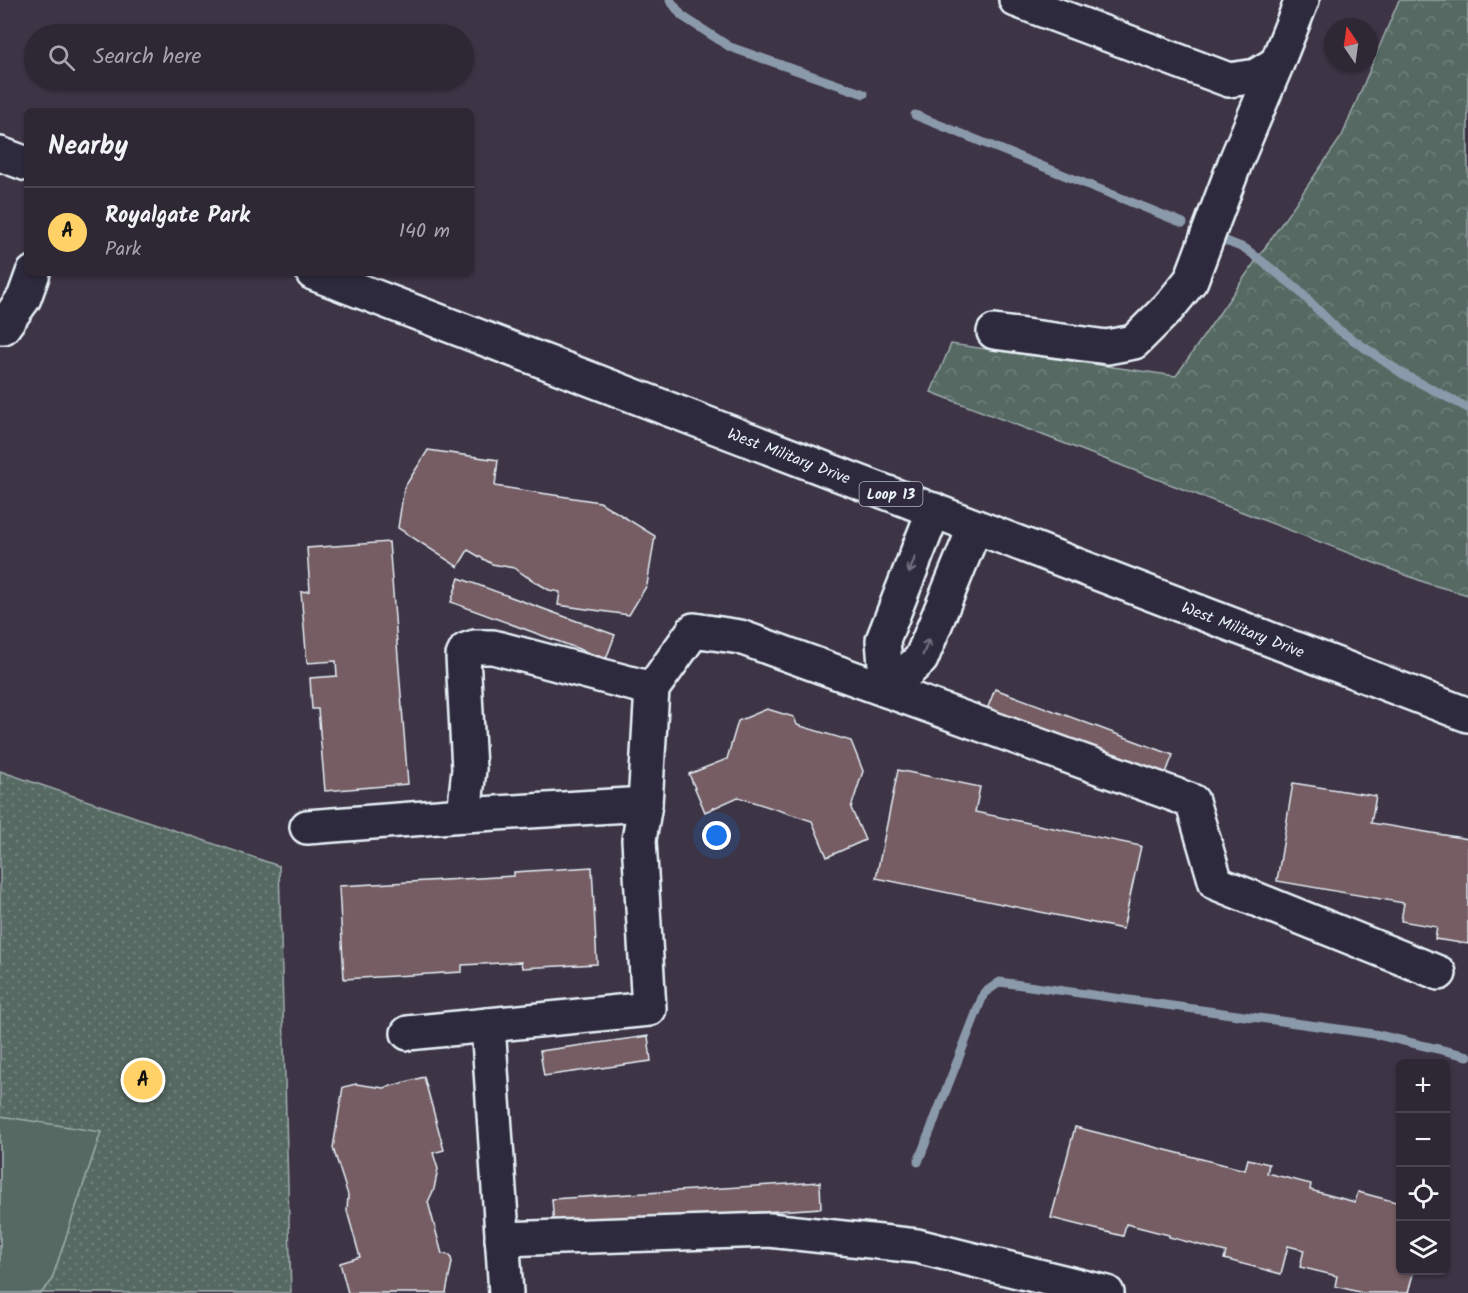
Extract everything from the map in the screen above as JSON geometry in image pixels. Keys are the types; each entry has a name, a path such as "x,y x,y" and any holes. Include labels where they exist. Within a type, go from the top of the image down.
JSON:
{"main road":[{"path":"1016,0 1230,80 1256,76 1278,63"},
{"path":"994,332 1107,347 1134,342 1169,307 1191,280 1235,163 1302,0"},
{"path":"0,154 24,163"},
{"path":"0,327 3,327 24,298 32,276"},
{"name":"West Military Drive","path":"321,276 1468,715"},
{"path":"887,690 883,640 934,510"},
{"path":"887,690 921,659 975,527"},
{"path":"408,1033 649,1009 639,840 645,804 652,689 694,630 740,637 1192,801 1216,883 1439,973"},
{"path":"464,815 469,769 463,656 466,650 476,647 493,647 652,689"},
{"path":"307,827 645,804"},
{"path":"488,1025 506,1293"},
{"path":"502,1239 769,1230 917,1246 1107,1293"}],"green space":[{"path":"1399,0 1468,0 1468,595 1429,584 931,392 951,344 1176,376 1342,136 1369,72 1378,72 1378,50"},
{"path":"0,771 279,866 291,1293 0,1293"},
{"path":"0,1116 101,1132 51,1282 41,1293 0,1293"}],"building":[{"path":"428,450 498,460 495,486 600,502 655,536 647,585 629,615 558,605 560,592 549,590 514,568 492,564 468,550 458,567 398,528 404,488"},
{"path":"389,542 408,784 325,791 318,709 312,709 310,678 337,676 336,661 307,663 301,592 310,591 307,548"},
{"path":"459,578 615,635 606,659 451,602"},
{"path":"995,689 1173,755 1164,778 986,712"},
{"path":"767,709 794,717 797,725 851,741 863,771 851,808 865,840 827,857 812,821 738,797 705,812 689,774 727,759 738,721"},
{"path":"898,770 980,787 975,812 1141,846 1123,929 876,878"},
{"path":"1293,783 1376,796 1371,823 1468,839 1468,944 1435,939 1437,927 1401,921 1404,903 1277,881"},
{"path":"592,867 597,964 522,968 521,962 462,965 462,972 344,979 339,886 514,876 514,872"},
{"path":"648,1036 651,1061 544,1076 540,1051"},
{"path":"424,1077 444,1150 433,1153 438,1169 434,1189 428,1202 442,1254 450,1255 452,1262 446,1293 348,1293 340,1263 360,1257 347,1211 348,1195 333,1148 343,1087 356,1084 384,1088"},
{"path":"1075,1127 1245,1170 1248,1159 1269,1164 1267,1173 1311,1184 1310,1190 1355,1202 1358,1192 1396,1202 1396,1275 1413,1275 1408,1293 1363,1293 1335,1286 1337,1276 1300,1267 1304,1250 1288,1246 1281,1274 1224,1259 1226,1252 1126,1224 1123,1236 1051,1218"},
{"path":"820,1182 821,1208 554,1226 552,1199"}],"waterway":[{"path":"670,0 682,16 730,47 864,94"},
{"path":"915,115 1183,223"},
{"path":"1226,241 1246,249 1295,287 1336,328 1403,374 1468,408"},
{"path":"918,1162 984,993 1000,982 1374,1034 1468,1056"}],"place":[{"name":"Royalgate Park","path":"143,1080"}]}
